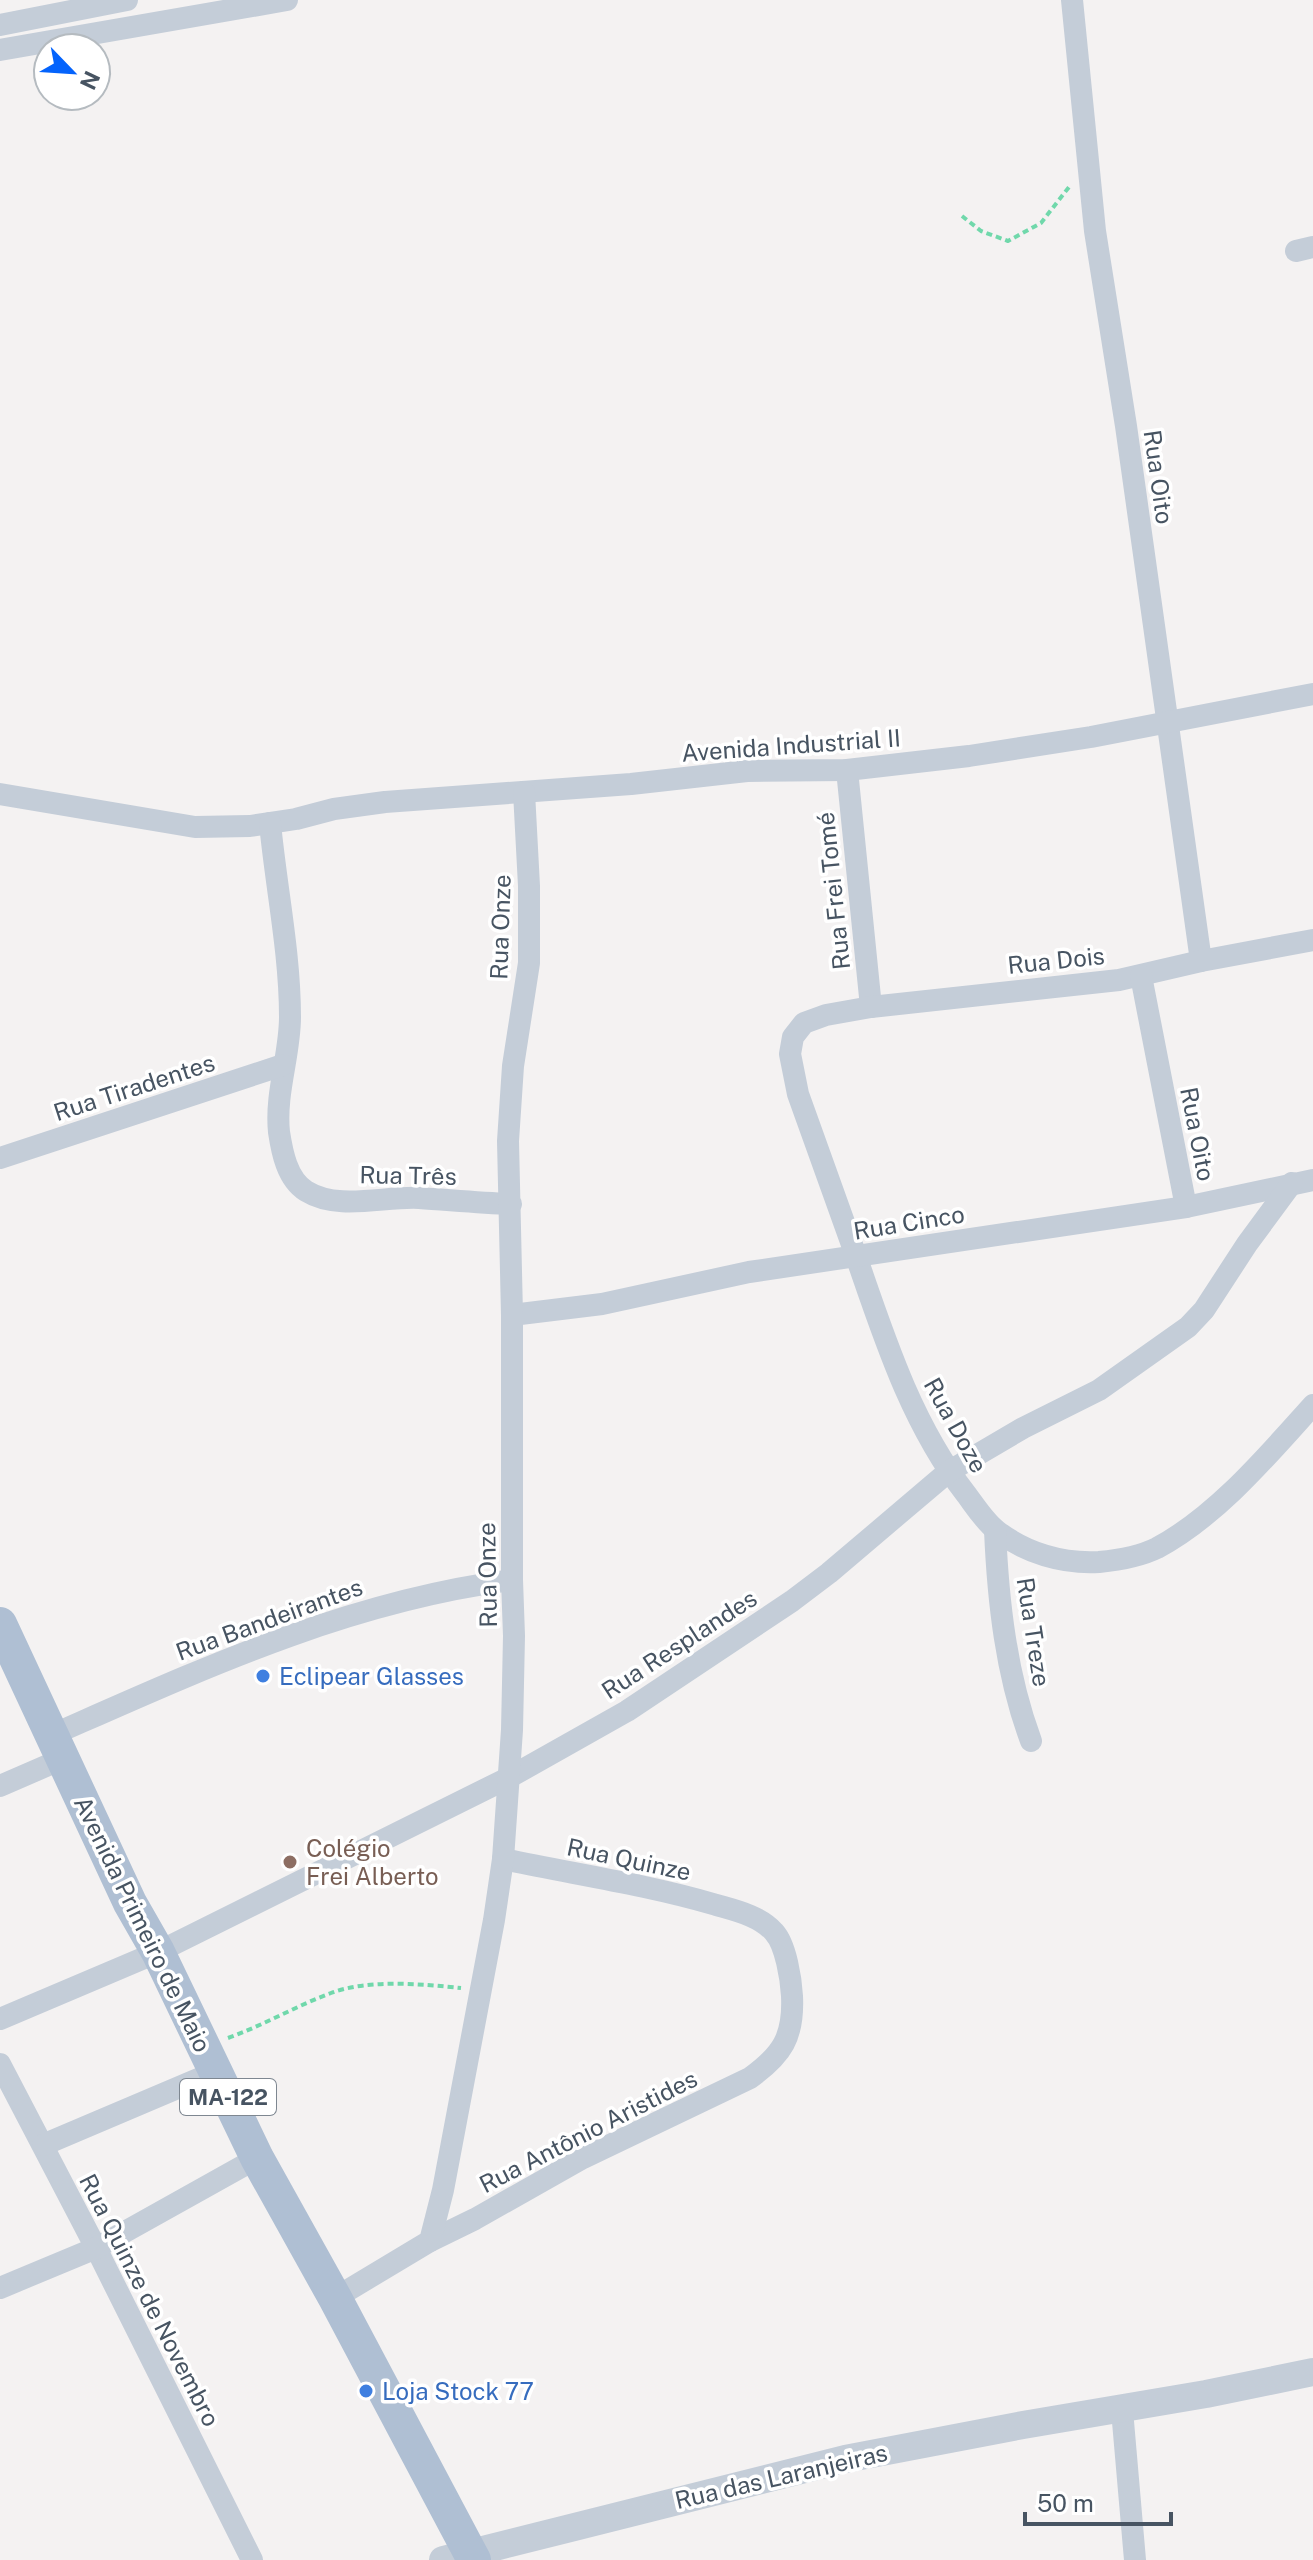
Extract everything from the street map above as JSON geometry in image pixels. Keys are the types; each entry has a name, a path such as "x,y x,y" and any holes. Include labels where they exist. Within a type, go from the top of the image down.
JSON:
{"main road":[{"name":"Avenida Primeiro de Maio","path":"0,1624 130,1903 158,1952 257,2158 335,2298 462,2558"}],"street":[{"path":"0,25 127,0"},
{"path":"0,50 287,0"},
{"name":"Rua Oito","path":"1072,0 1095,231 1126,426 1201,961"},
{"name":"Avenida Industrial II","path":"0,794 195,827 226,828 385,802 747,771 847,770 1032,748 1313,694"},
{"name":"Rua Frei Tomé","path":"847,770 871,1007"},
{"name":"Rua Onze","path":"430,2241 476,2022 503,1859 512,1730 512,1315 508,1141 513,1066 529,963 524,792"},
{"path":"270,823 290,1019 283,1065"},
{"name":"Rua Dois","path":"804,1023 826,1015 871,1007 1141,976 1313,940"},
{"name":"Rua Oito","path":"1141,976 1186,1207"},
{"name":"Rua Doze","path":"804,1023 793,1037 790,1054 792,1071 907,1394 948,1472 995,1530 1057,1560 1084,1563 1113,1561 1155,1549 1201,1517 1240,1483 1313,1405"},
{"name":"Rua Três","path":"283,1065 278,1103 283,1151 296,1183 306,1191 337,1201 417,1198 511,1204"},
{"name":"Rua Tiradentes","path":"0,1158 283,1065"},
{"name":"Rua Cinco","path":"512,1315 602,1304 749,1272 1186,1207 1302,1182"},
{"name":"Rua Resplandes","path":"0,2019 158,1952 508,1778 627,1711 792,1601 948,1472 1023,1428 1099,1390 1188,1327 1204,1310 1247,1244 1302,1182"},
{"name":"Rua Treze","path":"995,1530 1005,1641 1022,1717 1031,1741"},
{"name":"Rua Bandeirantes","path":"0,1786 57,1747 179,1679 312,1627 389,1603 454,1587 512,1580"},
{"name":"Rua Quinze","path":"503,1859 628,1882 743,1912 775,1932 791,1978 792,2018 783,2047 769,2064"},
{"path":"43,2145 209,2060"},
{"name":"Rua Quinze de Novembro","path":"0,2064 252,2560"},
{"name":"Rua Antônio Aristides","path":"430,2241 583,2158 750,2078 769,2064"},
{"path":"0,2288 96,2248 257,2158"},
{"path":"335,2298 430,2241"},
{"name":"Rua das Laranjeiras","path":"462,2558 845,2459 1037,2422 1122,2410 1313,2372"},
{"path":"1122,2410 1135,2560"}],"path":[{"path":"962,216 981,231 1008,241 1041,223 1088,163"},
{"path":"209,2060 255,2028 334,1992 404,1985 480,1990"}],"place":[{"name":"Eclipear Glasses","path":"263,1676"},
{"name":"Colégio Frei Alberto","path":"290,1862"},
{"name":"Loja Stock 77","path":"366,2391"}]}
